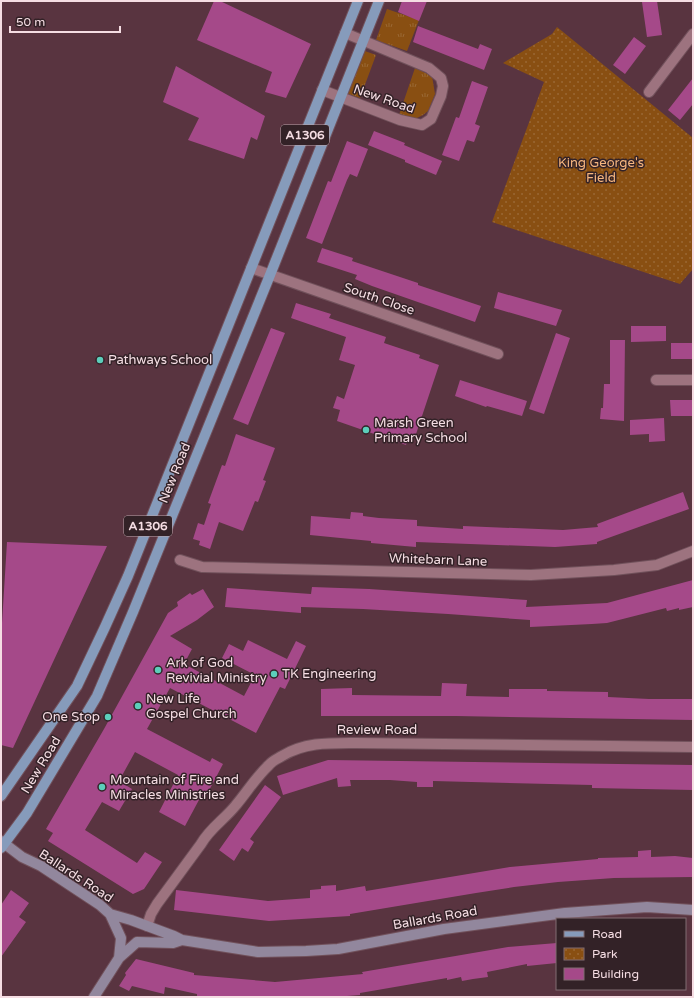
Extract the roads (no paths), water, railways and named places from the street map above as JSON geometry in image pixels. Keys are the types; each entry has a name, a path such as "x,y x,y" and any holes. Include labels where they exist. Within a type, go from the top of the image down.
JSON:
{"main road":[{"name":"New Road","path":"1,796 77,686 128,576 358,1"},
{"name":"New Road","path":"2,844 27,813 97,696 133,612 270,275 379,1"},
{"name":"Ballards Road","path":"2,844 22,857 41,866 100,905 110,914 147,926 182,940 224,948 258,952 338,949 444,928 565,913 647,907 693,910"},
{"path":"110,914 121,938 120,958"},
{"name":"Ballards Road","path":"94,997 120,958 137,942 173,943 182,940"}],"street":[{"name":"New Road","path":"322,90 400,120 422,125 432,119 441,96 443,86 441,78 429,68 345,33"},
{"path":"649,92 693,34"},
{"name":"South Close","path":"251,268 498,354"},
{"path":"656,380 693,380"},
{"name":"Whitebarn Lane","path":"180,560 202,567 531,575 657,566 693,552"},
{"name":"Review Road","path":"147,926 151,914 157,904 206,835 235,807 257,778 270,764 290,751 300,747 320,743 356,743 693,747"}],"place":[{"name":"Pathways School","path":"100,360"},
{"name":"Marsh Green Primary School","path":"366,430"},
{"name":"Ark of God Revivial Ministry","path":"158,670"},
{"name":"TK Engineering","path":"274,674"},
{"name":"New Life Gospel Church","path":"138,706"},
{"name":"One Stop","path":"108,717"},
{"name":"Mountain of Fire and Miracles Ministries","path":"102,787"}],"park label":[{"name":"King George's Field","path":"601,170"}]}
